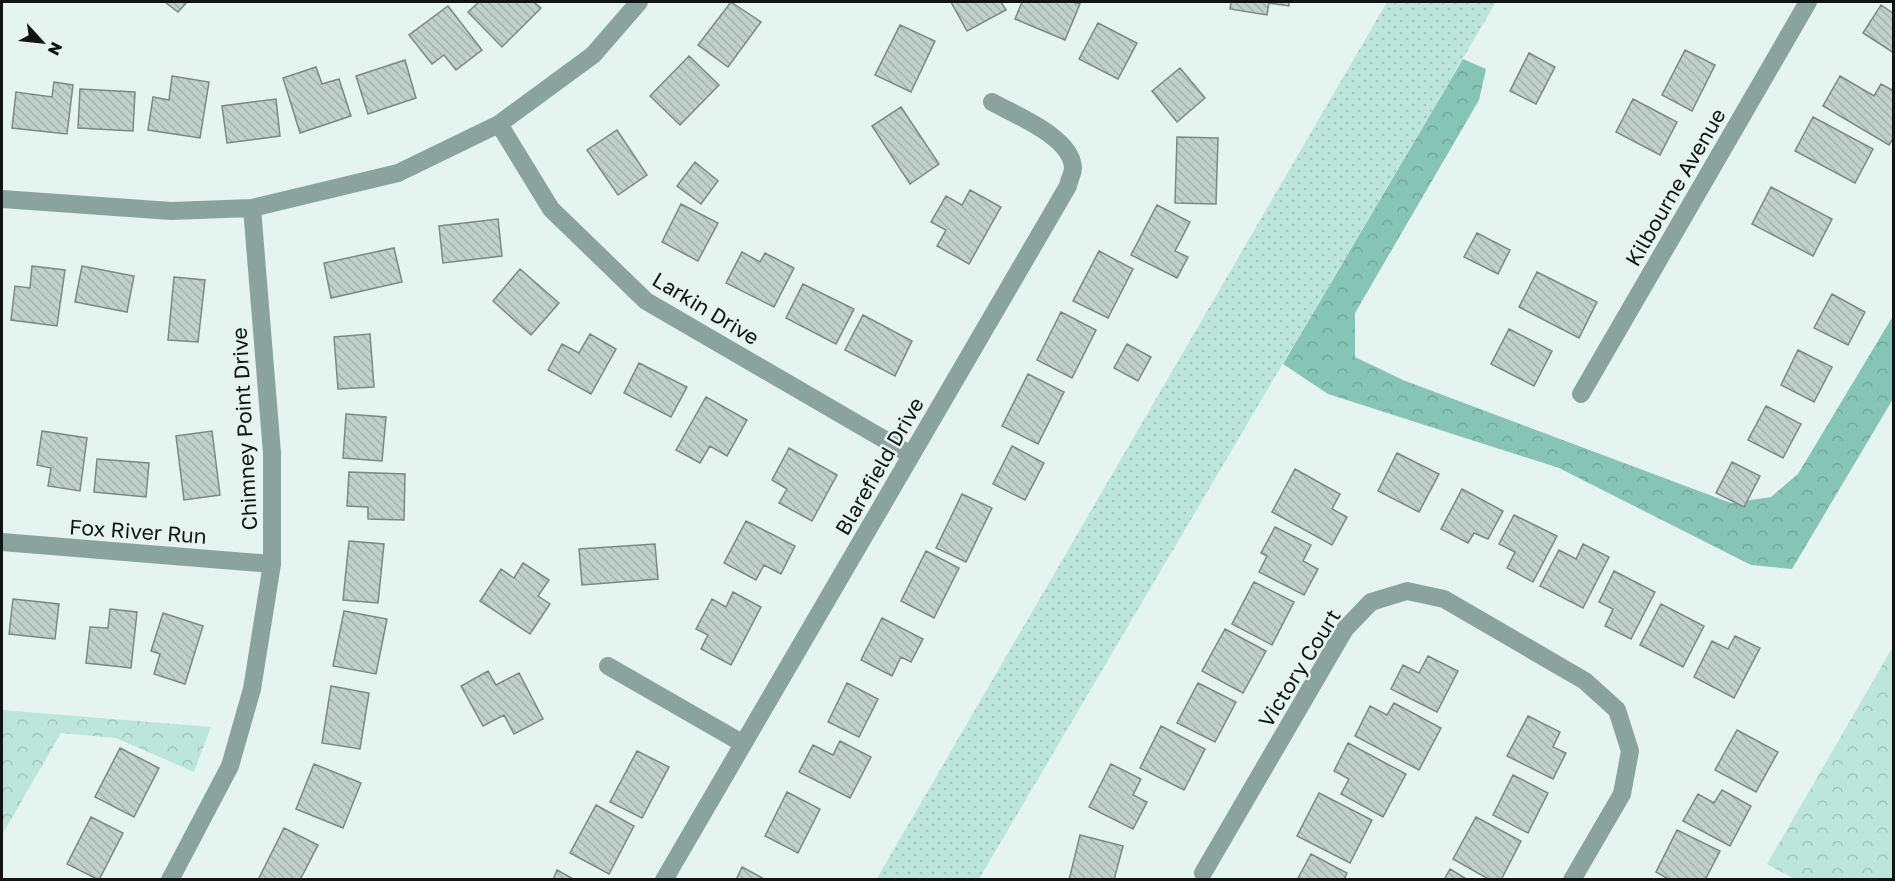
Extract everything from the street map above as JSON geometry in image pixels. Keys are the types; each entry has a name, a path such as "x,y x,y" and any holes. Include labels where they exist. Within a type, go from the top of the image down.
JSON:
{"street":[{"path":"2,199 171,211 252,208 398,173 499,124 592,55 639,2"},
{"name":"Kilbourne Avenue","path":"1581,394 1808,2"},
{"name":"Blarefield Drive","path":"664,879 1068,186 1073,168 1068,150 1055,138 992,102"},
{"name":"Larkin Drive","path":"499,124 550,209 646,301 911,456"},
{"name":"Chimney Point Drive","path":"170,879 230,766 252,689 272,564 272,453 252,208"},
{"name":"Fox River Run","path":"2,542 272,564"},
{"name":"Victory Court","path":"1203,873 1345,629 1371,602 1407,591 1444,599 1585,681 1617,710 1630,751 1622,794 1572,879"},
{"path":"608,666 742,743"}],"green space":[{"path":"1387,2 1496,2 979,879 876,880"},
{"path":"1463,59 1486,69 1479,100 1355,313 1355,357 1403,380 1731,503 1771,497 1798,474 1893,316 1893,399 1792,569 1751,565 1559,468 1328,394 1283,364"},
{"path":"1891,650 1894,651 1893,879 1794,879 1767,864"},
{"path":"2,710 211,727 194,772 116,738 61,733 2,835"}],"building":[{"path":"165,2 187,2 178,12"},
{"path":"479,2 534,2 541,8 502,47 468,12"},
{"path":"731,2 761,22 728,67 698,45"},
{"path":"951,2 1001,2 1006,10 967,31"},
{"path":"1022,2 1080,4 1065,40 1015,19"},
{"path":"1231,2 1289,2 1289,6 1269,3 1267,15 1230,9"},
{"path":"1881,5 1894,14 1894,53 1863,33"},
{"path":"448,6 482,50 456,70 444,55 432,64 409,35"},
{"path":"1098,23 1137,43 1118,79 1079,59"},
{"path":"900,25 935,41 911,92 875,75"},
{"path":"1685,50 1715,65 1692,111 1662,95"},
{"path":"1529,53 1555,67 1536,104 1510,91"},
{"path":"689,56 719,85 680,125 650,96"},
{"path":"405,60 416,98 368,114 356,76"},
{"path":"316,67 322,84 339,79 351,116 300,133 283,78"},
{"path":"1180,68 1205,98 1177,122 1152,91"},
{"path":"172,76 209,82 200,138 148,130 153,97 169,100"},
{"path":"1840,76 1874,96 1881,84 1894,91 1894,137 1889,145 1823,106"},
{"path":"54,82 73,85 67,134 12,128 16,92 52,97"},
{"path":"80,89 135,92 133,131 78,128"},
{"path":"276,99 280,136 227,143 222,106"},
{"path":"1633,99 1677,122 1660,155 1616,132"},
{"path":"901,107 939,164 910,184 872,126"},
{"path":"1813,117 1873,149 1855,183 1795,151"},
{"path":"617,130 647,175 618,195 587,150"},
{"path":"1177,137 1218,138 1216,204 1175,203"},
{"path":"695,162 718,181 701,204 677,186"},
{"path":"1771,187 1832,219 1813,256 1752,224"},
{"path":"970,190 1001,207 969,264 937,246 946,230 931,222 946,196 962,205"},
{"path":"681,204 718,223 698,261 662,242"},
{"path":"1157,205 1190,222 1175,251 1188,257 1177,278 1131,255"},
{"path":"498,219 502,256 443,263 439,226"},
{"path":"1477,233 1510,250 1498,274 1464,257"},
{"path":"394,248 402,282 331,298 324,263"},
{"path":"1099,251 1133,269 1108,318 1073,301"},
{"path":"742,252 760,262 765,253 794,268 774,307 726,283"},
{"path":"32,266 65,270 57,326 11,320 15,286 30,288"},
{"path":"82,266 134,276 127,312 75,302"},
{"path":"520,269 559,303 531,335 493,301"},
{"path":"1537,272 1597,302 1579,338 1519,307"},
{"path":"174,277 205,280 198,342 168,340"},
{"path":"803,284 854,309 836,344 786,318"},
{"path":"1832,294 1865,312 1848,345 1814,328"},
{"path":"1061,312 1096,330 1072,378 1037,360"},
{"path":"863,315 912,341 895,376 845,350"},
{"path":"1509,329 1552,351 1534,386 1491,364"},
{"path":"370,334 374,387 338,389 334,337"},
{"path":"590,334 616,349 591,394 548,370 562,344 579,353"},
{"path":"1127,344 1151,357 1138,381 1114,368"},
{"path":"1798,350 1832,367 1814,402 1781,385"},
{"path":"639,363 687,387 671,417 624,393"},
{"path":"1028,374 1064,392 1038,444 1002,426"},
{"path":"706,397 747,420 727,456 710,446 700,463 676,450"},
{"path":"1766,406 1801,424 1783,458 1748,440"},
{"path":"346,414 386,417 382,461 343,458"},
{"path":"42,431 87,438 80,491 48,486 51,468 37,465"},
{"path":"212,431 220,495 184,500 176,436"},
{"path":"1012,446 1044,463 1025,500 993,484"},
{"path":"789,448 837,475 812,521 779,503 787,489 772,480"},
{"path":"1397,453 1439,474 1419,512 1378,491"},
{"path":"97,459 149,463 146,497 94,492"},
{"path":"1732,462 1760,476 1744,507 1716,493"},
{"path":"1295,469 1340,494 1332,509 1347,517 1332,545 1272,512"},
{"path":"349,472 405,474 404,520 368,519 368,507 347,506"},
{"path":"1462,489 1503,511 1488,539 1474,533 1468,543 1441,529"},
{"path":"962,494 992,508 966,562 936,548"},
{"path":"1514,515 1557,536 1533,582 1507,568 1515,552 1499,544"},
{"path":"746,521 795,546 781,574 764,565 756,580 724,563"},
{"path":"1275,527 1311,545 1303,561 1318,569 1304,595 1259,572 1267,556 1261,553"},
{"path":"349,541 384,544 378,603 343,600"},
{"path":"655,544 658,579 582,585 579,549"},
{"path":"1583,544 1609,557 1583,608 1540,586 1559,550 1576,559"},
{"path":"926,551 959,568 934,618 901,601"},
{"path":"523,563 549,580 538,596 550,604 530,634 480,601 501,569 514,578"},
{"path":"1614,571 1655,592 1631,639 1605,626 1613,609 1599,602"},
{"path":"1254,582 1294,602 1272,645 1232,624"},
{"path":"733,592 761,607 731,665 701,649 708,635 696,629 712,599 726,607"},
{"path":"13,599 59,604 55,639 9,634"},
{"path":"1661,604 1704,626 1683,667 1640,645"},
{"path":"110,609 137,612 131,668 86,663 90,627 108,628"},
{"path":"344,611 387,619 376,674 333,666"},
{"path":"163,613 203,626 185,684 154,674 160,654 151,651"},
{"path":"882,618 923,639 911,662 901,657 892,676 861,660"},
{"path":"1225,629 1266,651 1243,693 1202,671"},
{"path":"1735,636 1760,648 1734,698 1694,677 1712,641 1728,649"},
{"path":"1428,656 1458,671 1437,712 1391,689 1403,665 1419,673"},
{"path":"488,671 496,685 519,673 543,719 514,734 504,715 483,726 461,686"},
{"path":"847,683 878,699 859,737 828,722"},
{"path":"1198,683 1236,702 1215,742 1177,723"},
{"path":"331,686 369,693 360,749 322,743"},
{"path":"1394,703 1441,728 1419,770 1355,736 1370,706 1387,715"},
{"path":"1528,716 1560,732 1553,747 1566,753 1553,779 1507,756"},
{"path":"1161,726 1205,749 1184,790 1140,768"},
{"path":"1737,730 1778,752 1756,792 1715,770"},
{"path":"840,741 871,757 850,798 799,772 813,745 833,755"},
{"path":"1348,743 1406,774 1383,817 1341,794 1349,779 1334,771"},
{"path":"120,748 159,768 134,817 95,797"},
{"path":"637,751 669,767 642,818 610,802"},
{"path":"314,764 361,783 343,828 296,809"},
{"path":"1111,764 1141,779 1133,795 1147,802 1133,829 1089,807"},
{"path":"1513,775 1548,793 1528,833 1493,815"},
{"path":"1722,790 1751,806 1730,846 1683,821 1698,794 1714,803"},
{"path":"787,792 820,809 798,853 765,836"},
{"path":"1319,793 1372,820 1350,863 1297,836"},
{"path":"596,805 634,826 609,874 570,853"},
{"path":"91,817 123,833 99,880 67,864"},
{"path":"1476,817 1521,841 1501,880 1490,880 1453,859"},
{"path":"284,828 318,845 300,880 258,880"},
{"path":"1677,830 1720,851 1705,880 1670,880 1656,872"},
{"path":"1080,835 1123,846 1114,880 1069,880"},
{"path":"1311,854 1347,873 1344,880 1297,880"},
{"path":"742,867 766,880 736,880"},
{"path":"1450,869 1468,880 1444,880"},
{"path":"557,870 575,880 553,880"}]}
